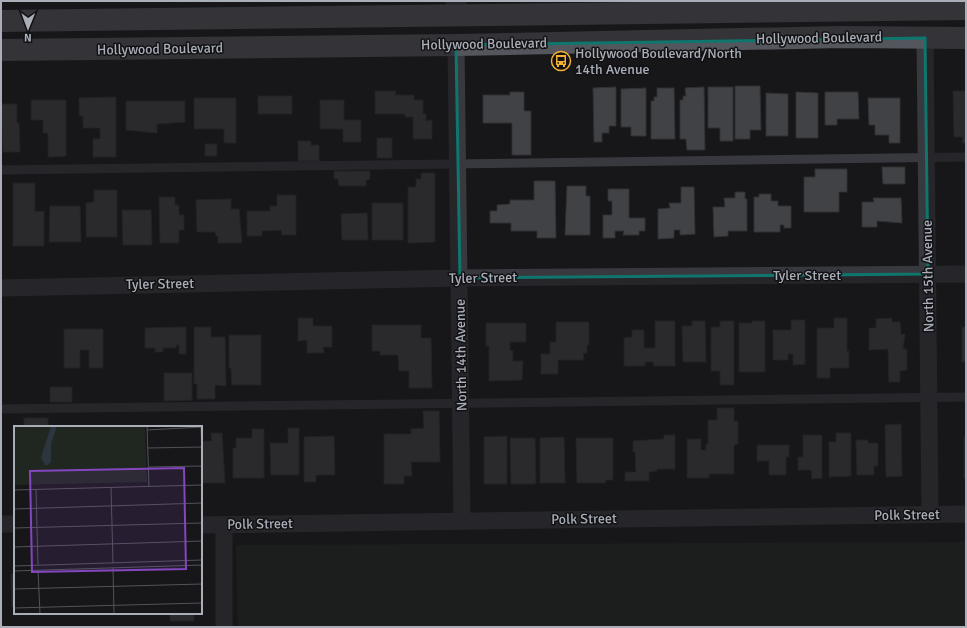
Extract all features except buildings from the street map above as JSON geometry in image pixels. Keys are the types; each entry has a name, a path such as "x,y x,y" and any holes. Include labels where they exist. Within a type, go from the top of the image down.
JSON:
{"main road":[{"name":"Hollywood Boulevard","path":"1,21 456,8 925,5 966,9"},
{"path":"841,37 901,22 925,5"},
{"path":"925,38 947,27 966,21"},
{"name":"Hollywood Boulevard","path":"1,50 456,45 841,37 966,38"}],"street":[{"name":"North 15th Avenue","path":"925,38 930,514"},
{"name":"North 14th Avenue","path":"456,45 462,521"},
{"name":"Tyler Street","path":"1,288 460,278 966,274"},
{"name":"Polk Street","path":"202,525 966,514"},
{"path":"1,524 14,524"},
{"path":"224,525 224,627"}],"lane":[{"path":"1,170 966,157"},
{"path":"1,409 966,397"}],"highlighted area":[{"path":"925,38 928,274 460,278 456,45"}],"shaded area":[{"path":"966,542 966,627 238,627 236,545"}],"place":[{"name":"Hollywood Boulevard/North 14th Avenue","path":"561,61"}]}
